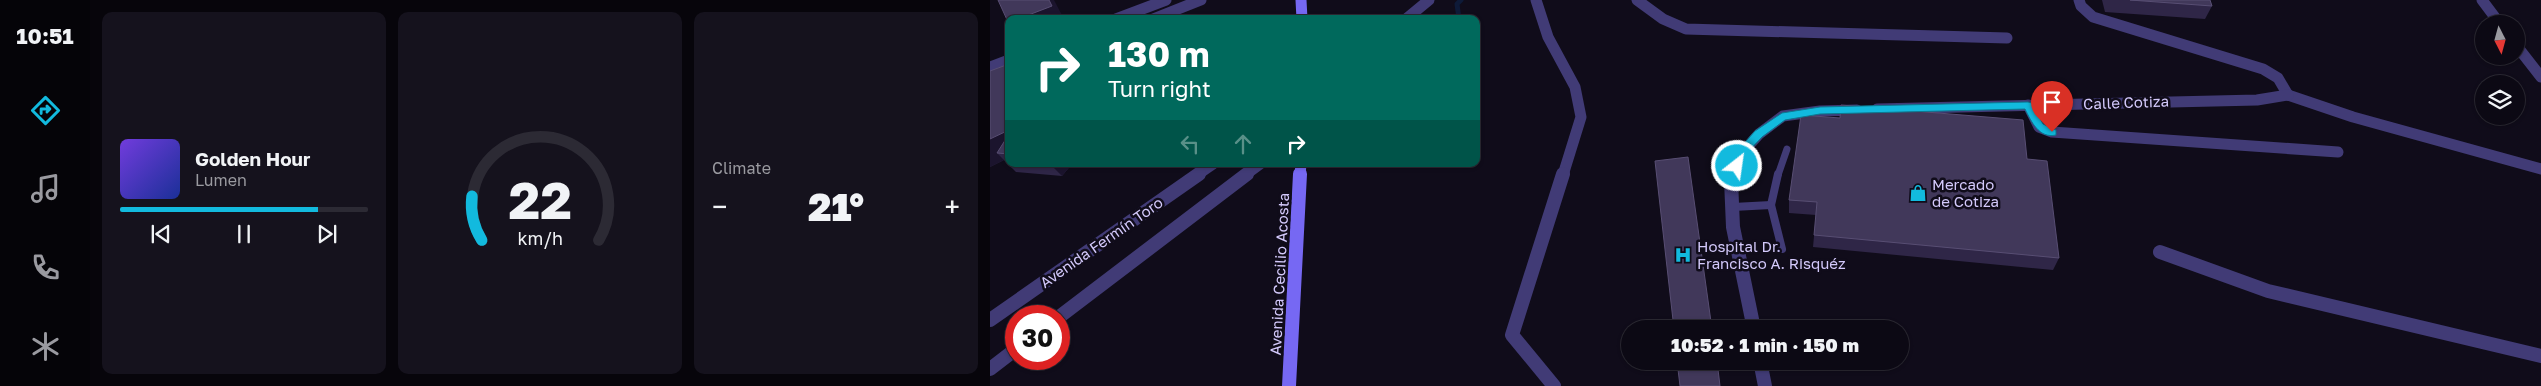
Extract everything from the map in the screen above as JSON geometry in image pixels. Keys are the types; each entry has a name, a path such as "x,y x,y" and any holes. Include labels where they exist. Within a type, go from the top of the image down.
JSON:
{"main road":[{"path":"1301,0 1302,15"},
{"name":"Avenida Cecilio Acosta","path":"1289,386 1301,167"}],"street":[{"path":"1127,15 1166,0"},
{"path":"1164,15 1201,0"},
{"path":"1411,15 1429,0"},
{"path":"1536,0 1548,37 1575,87 1581,117 1512,335 1554,386"},
{"path":"1637,0 1663,19 1686,29 2007,38"},
{"path":"2079,0 2081,6 2093,17 2264,69 2278,78 2288,95 2353,117 2541,169"},
{"path":"2482,0 2493,15"},
{"path":"2525,57 2541,77"},
{"path":"990,67 1005,61"},
{"name":"Calle Cotiza","path":"1752,320 1733,227 1731,180 1743,152 1759,134 1782,116 1820,111 2257,100 2288,95"},
{"path":"2028,105 2039,126 2052,132 2338,152"},
{"name":"Avenida Fermín Toro","path":"990,320 1209,167"},
{"name":"Avenida Fermín Toro","path":"1070,309 1256,167"},
{"path":"2160,252 2268,291 2541,356"},
{"path":"990,369 1005,357"},
{"path":"1762,370 1765,386"}],"lane":[{"path":"1782,249 1771,205 1777,177 1787,149"},
{"path":"1733,207 1771,205"}],"building":[{"path":"998,0 1049,0 1052,6 1028,15 1005,15"},
{"path":"2130,0 2210,0 2212,6"},
{"path":"1005,65 1005,132 990,139 990,71"},
{"name":"Mercado de Cotiza","path":"1841,105 2023,120 2027,159 2047,161 2059,258 1814,235 1817,202 1789,200 1801,115 1840,118"},
{"path":"1005,140 1005,154 997,153"},
{"name":"Hospital Dr. Francisco A. Risquéz","path":"1688,157 1711,320 1673,320 1655,161"},
{"path":"1678,370 1718,370 1720,386 1680,386"}],"waterway":[{"path":"1458,15 1457,4 1461,0"}],"place":[{"name":"Mercado de Cotiza","path":"1918,193"},
{"name":"Hospital Dr. Francisco A. Risquéz","path":"1683,255"}],"route":[{"path":"1737,166 1743,152 1759,134 1782,116 1820,111 2028,105 2034,120 2039,126 2052,132"}]}
